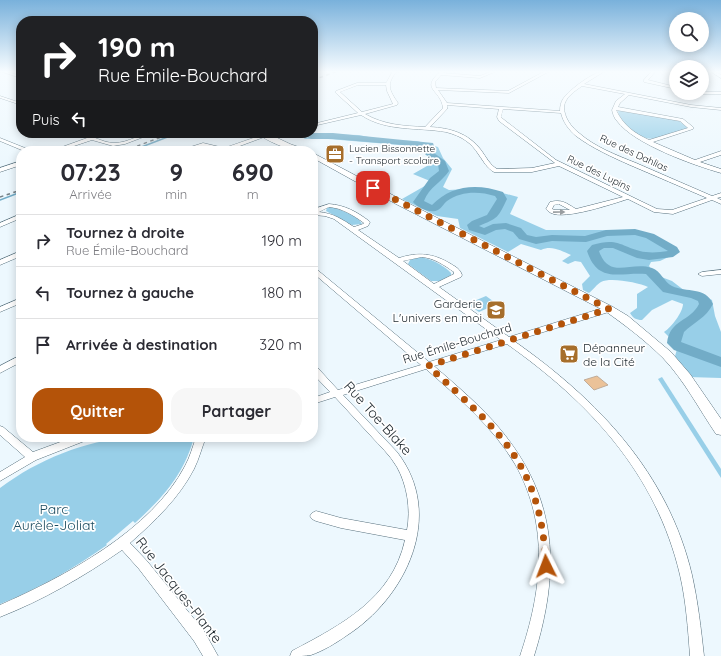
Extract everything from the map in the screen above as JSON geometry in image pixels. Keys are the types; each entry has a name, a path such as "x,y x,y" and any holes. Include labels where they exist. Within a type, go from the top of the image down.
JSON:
{"main road":[{"path":"276,138 291,146"},
{"path":"318,158 405,205 609,309 634,326 667,355 685,377 721,430"}],"street":[{"path":"6,104 14,102"},
{"path":"347,102 364,114 385,124 451,132 467,138 491,168 496,171 532,170 560,164"},
{"path":"318,124 364,114 396,105 394,102"},
{"path":"426,128 444,111 445,104 562,112 564,102"},
{"path":"618,102 615,108 616,116 623,125 648,142 721,171"},
{"path":"671,102 721,109"},
{"name":"Rue des Lupins","path":"500,108 499,117 501,120 560,164 656,211 668,213 721,195"},
{"path":"615,108 681,120 691,128 648,142"},
{"name":"Rue des Dahlias","path":"562,112 572,129 596,146 721,202"},
{"path":"69,146 92,138 108,144 116,144 136,138"},
{"path":"236,146 258,138"},
{"path":"1,141 16,147"},
{"path":"196,146 202,144 210,146"},
{"path":"697,161 721,154"},
{"path":"0,170 16,164"},
{"path":"574,210 600,206 629,197"},
{"path":"318,209 335,205 367,222 366,225 353,230"},
{"path":"318,213 331,215 353,230 433,286 556,376 592,409 625,447 653,487 672,529 685,571 695,623 697,656"},
{"path":"0,225 16,218"},
{"path":"0,255 7,260"},
{"path":"397,261 416,255 426,255 457,271 458,275 455,278 433,286"},
{"path":"0,263 16,256"},
{"path":"702,274 721,272"},
{"path":"318,273 477,409 518,460 534,494 544,536 546,566 544,595 540,619 527,656"},
{"path":"0,310 16,302"},
{"name":"Rue Émile-Bouchard","path":"318,399 609,309"},
{"path":"0,370 16,361"},
{"name":"Rue Toe-Blake","path":"297,656 348,627 371,609 389,589 399,573 406,558 412,536 412,502 408,482 401,466 387,446 318,373"},
{"path":"0,430 32,457"},
{"path":"0,477 32,457 71,442"},
{"path":"0,611 69,579 122,542 158,510 182,482 193,462 199,442"},
{"path":"316,516 341,523 412,536"},
{"name":"Rue Jacques-Plante","path":"122,542 143,565 194,630 211,656"}],"green space":[{"path":"621,110 679,121 688,128 661,137 651,139 646,138 636,133 624,123 620,118 618,111"},
{"path":"318,134 359,135 383,140 417,141 438,147 443,158 452,169 443,187 449,190 484,188 518,197 510,214 546,230 627,230 647,234 669,245 674,248 677,253 660,261 651,262 649,266 656,275 672,281 685,291 700,294 712,300 715,316 721,332 721,378 688,377 674,360 677,349 672,340 664,332 676,320 683,304 672,300 652,310 642,320 636,319 630,313 637,308 637,294 648,287 625,281 611,280 601,282 589,293 583,290 582,284 590,276 581,262 575,261 568,264 562,261 571,255 556,249 549,248 541,250 521,244 508,252 460,228 458,219 437,216 402,199 430,183 430,181 413,174 434,162 424,153 424,147 328,139 304,138 318,138"},
{"path":"331,207 344,211 357,218 362,224 352,225 326,211 327,208"},
{"path":"418,257 426,258 440,264 451,273 451,275 440,281 431,281 408,264 410,260"},
{"path":"486,296 497,304 479,312 467,304"},
{"path":"662,377 721,469 721,478 658,379"},
{"name":"Parc Aurèle-Joliat","path":"193,442 183,465 170,486 135,523 133,521 106,544 107,545 68,570 28,592 0,604 0,488 30,468 46,460 79,447 97,443"}],"building":[{"path":"597,376 608,385 594,390 584,380"}],"waterway":[{"path":"318,136 333,136 430,145 431,149 429,154 442,163 444,171 433,180 422,194 418,202 426,207 434,208 449,195 463,191 485,190 499,194 502,199 494,214 485,221 473,225 473,228 485,232 493,227 506,226 517,230 523,237 536,241 552,238 586,239 606,233 635,232 650,236 673,249 674,252 667,255 646,256 609,244 596,247 593,251 596,261 601,267 615,272 640,270 651,272 662,285 668,289 700,296 704,299 706,304 703,310 678,330 674,343 679,347 721,362"},
{"path":"144,146 165,138"},
{"path":"0,200 16,194"}],"railway":[{"path":"137,146 159,138"},
{"path":"0,197 16,192"}],"place":[{"name":"Lucien Bissonnette - Transport scolaire","path":"335,154"},
{"name":"Garderie L'univers en moi","path":"496,310"},
{"name":"Dépanneur de la Cité","path":"569,354"}],"route":[{"path":"373,188 609,309 595,315 428,366 477,409 511,450 524,470 530,482 541,519 546,566"}]}
